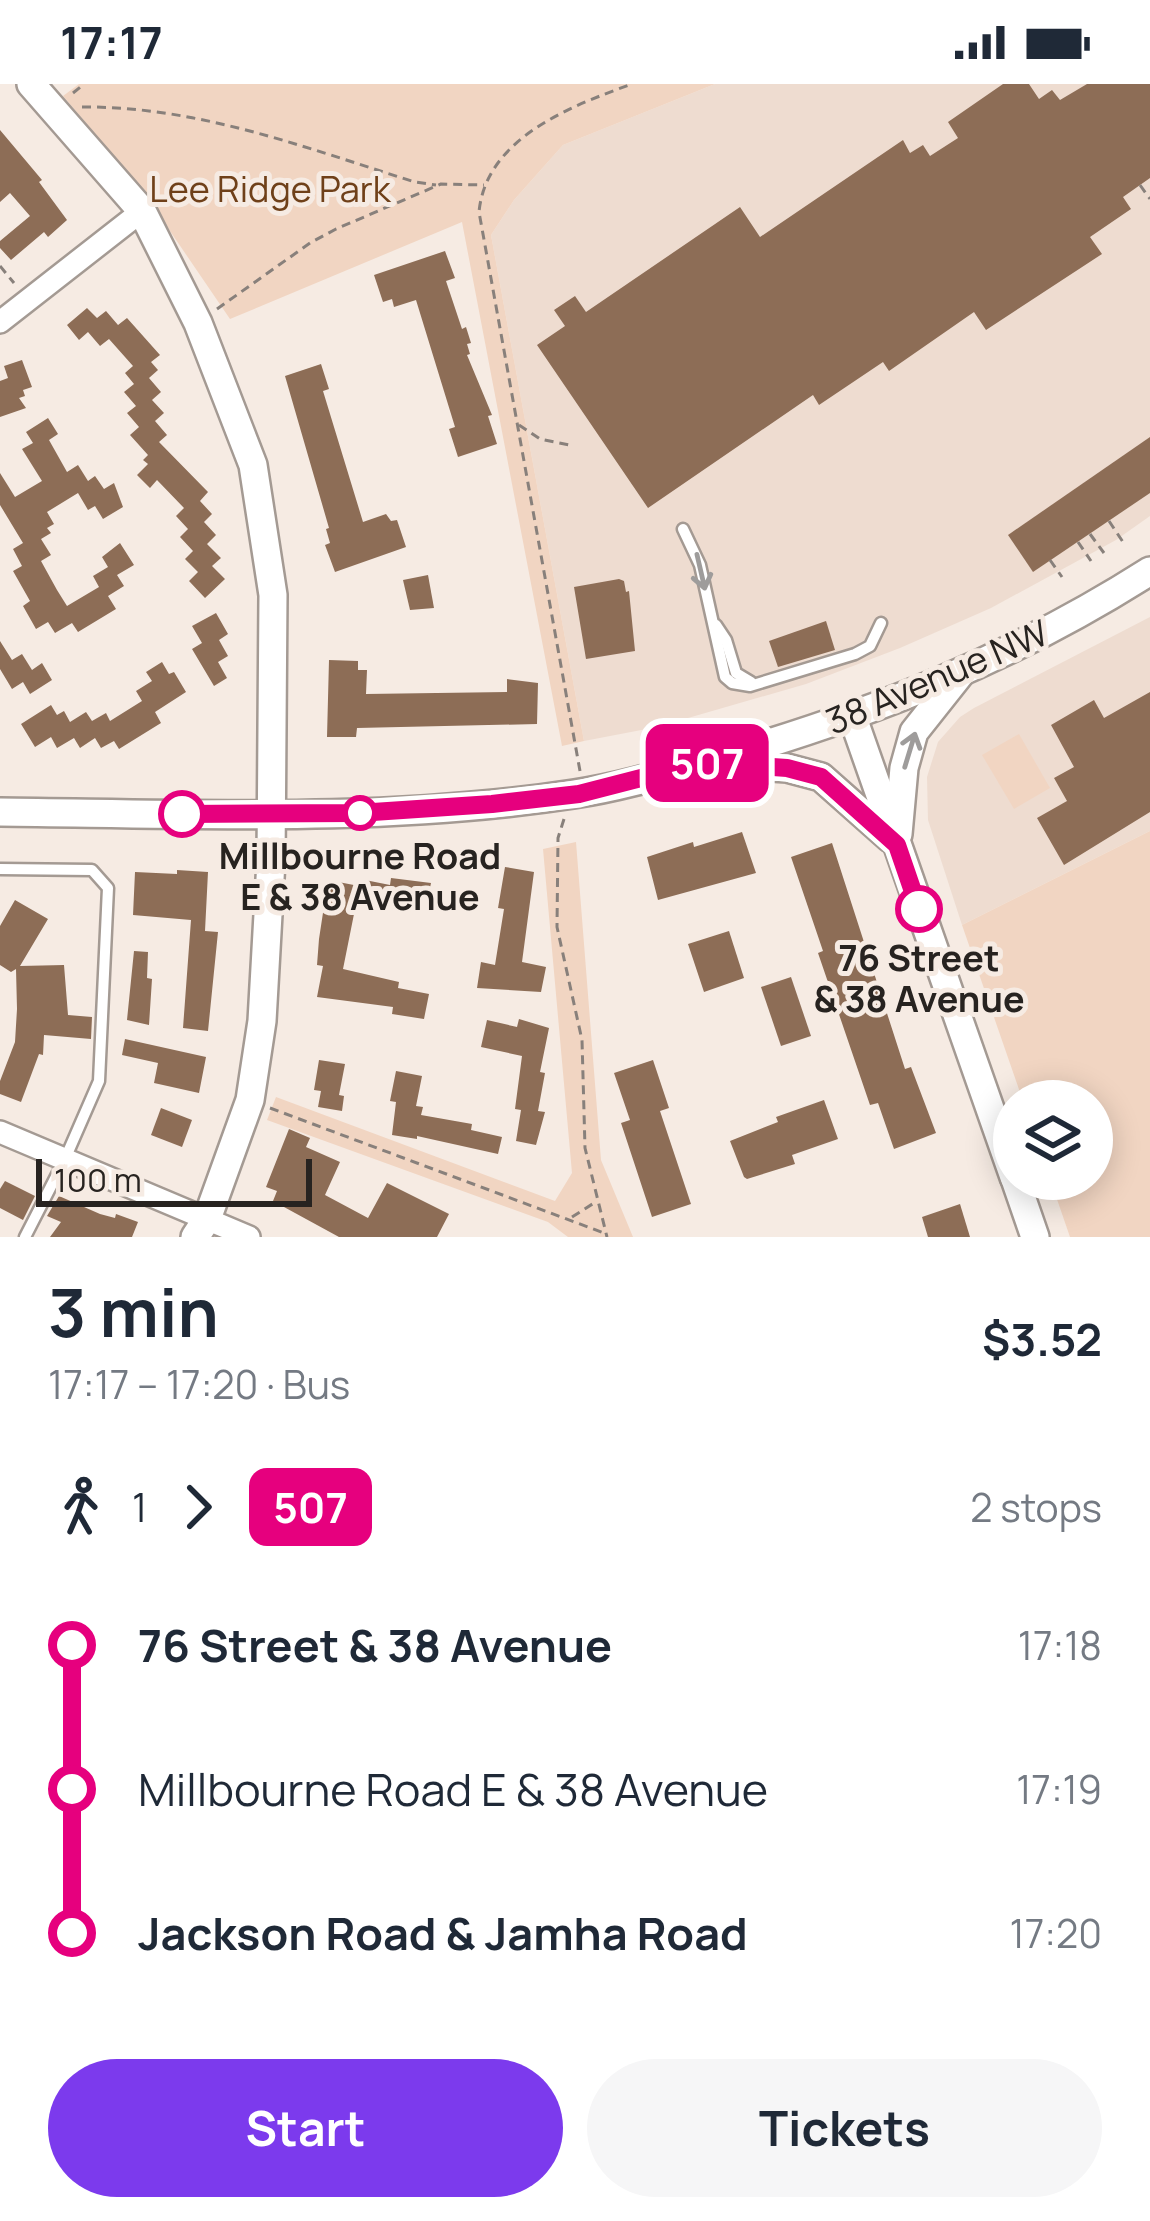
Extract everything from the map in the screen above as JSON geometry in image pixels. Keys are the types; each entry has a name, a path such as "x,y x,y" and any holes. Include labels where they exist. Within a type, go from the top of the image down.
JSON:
{"street":[{"path":"34,85 142,211 204,336 253,465 276,633 262,1021 250,1100 201,1228"},
{"path":"0,322 142,211"},
{"name":"38 Avenue NW","path":"0,812 272,815 406,810 572,794 853,718 1018,647 1150,571"},
{"path":"897,845 904,768 914,733 963,671"},
{"path":"853,718 993,1118"},
{"path":"703,762 787,768 821,777 897,845"},
{"path":"0,1132 65,1159 201,1228 250,1237"},
{"path":"1022,1200 1035,1237"}],"lane":[{"path":"683,529 700,566 711,617 726,640 740,679 776,679 855,654 870,646 881,623"},
{"path":"0,869 92,870 108,888 99,1082 25,1237"}],"path":[{"path":"63,102 84,84"},
{"path":"606,1235 585,1148 582,1040 557,927 558,838 582,767 481,229 480,202 496,164 524,137 570,110 632,84"},
{"path":"68,107 168,112 273,136 436,185"},
{"path":"214,310 310,243 436,185 453,181 486,185"},
{"path":"1140,185 1150,199"},
{"path":"0,266 16,286"},
{"path":"517,424 540,439 568,446"},
{"path":"1109,521 1123,542"},
{"path":"1090,534 1105,553"},
{"path":"1078,542 1091,561"},
{"path":"1050,560 1062,577"},
{"path":"266,1107 606,1235"},
{"path":"571,1219 597,1201"}],"shaded area":[{"path":"715,84 1150,84 1150,516 1116,540 991,608 900,648 806,684 657,727 584,741 491,235 514,200 563,145"},
{"path":"1150,617 1150,831 962,925 928,820 927,777 938,742 974,708"}],"green space":[{"name":"Lee Ridge Park","path":"79,84 715,84 563,145 514,200 491,235 584,741 562,746 462,222 230,319 140,187 63,96"},
{"path":"1019,734 1050,788 1014,809 982,755"},
{"path":"1150,831 1150,1237 1070,1237 1057,1200 1113,1200 1113,1080 1016,1080 962,925"},
{"path":"576,842 601,1160 633,1237 568,1237 548,1222 267,1120 276,1097 555,1201 572,1173 543,849"}],"building":[{"path":"1003,84 1029,84 1039,99 1052,90 1060,100 1087,84 1150,84 1150,178 1123,197 1131,209 1090,237 1102,254 986,330 974,312 889,371 883,362 819,405 813,395 648,508 537,345 565,326 554,310 575,296 586,312 740,207 760,237 903,140 910,153 923,145 930,156 958,138 948,122"},
{"path":"0,130 42,180 39,182 67,220 48,237 44,232 11,260 0,241 30,216 10,193 0,202"},
{"path":"445,251 455,278 446,281 462,329 466,327 471,343 467,355 492,415 488,416 497,444 458,457 449,429 455,427 416,300 394,307 392,299 383,302 374,275"},
{"path":"87,308 97,318 106,311 118,325 127,318 160,355 151,362 158,370 149,378 161,392 152,400 164,413 155,421 167,435 159,442 208,492 200,501 212,514 204,522 216,535 207,544 221,558 212,566 225,579 205,598 189,581 198,572 185,559 193,551 180,537 188,529 176,516 184,508 157,480 150,488 137,475 148,464 143,460 148,455 130,435 139,427 127,413 136,406 124,392 134,384 125,373 133,366 109,339 100,346 88,332 79,340 67,325"},
{"path":"22,360 32,387 19,398 26,408 0,417 0,381 8,378 4,366"},
{"path":"321,364 329,389 323,391 363,522 386,514 391,521 397,520 406,547 335,572 325,545 330,543 329,528 285,376"},
{"path":"48,418 58,434 49,440 67,472 78,465 88,481 95,476 104,489 114,483 123,507 103,519 95,506 88,510 78,493 47,512 54,524 47,528 51,533 41,539 51,555 41,561 57,590 67,606 99,587 93,576 108,567 102,557 120,543 134,565 117,575 124,586 108,596 116,609 78,632 72,623 55,633 48,622 36,629 23,606 30,601 13,571 22,566 13,549 23,543 0,505 0,473 15,497 42,481 22,449 33,443 26,432"},
{"path":"1150,437 1150,493 1033,572 1008,535"},
{"path":"428,575 434,608 410,610 403,580"},
{"path":"619,579 629,591 635,651 586,659 574,587"},
{"path":"216,613 228,634 219,640 228,656 218,662 227,678 214,686 192,649 202,643 192,626"},
{"path":"826,621 835,650 778,667 769,641"},
{"path":"0,641 12,660 22,654 32,670 42,663 52,680 30,694 23,682 12,689 0,669"},
{"path":"329,660 358,661 358,670 367,670 366,694 507,692 507,679 538,683 537,724 357,728 356,737 327,737"},
{"path":"162,662 186,692 155,712 161,723 119,749 114,741 101,748 95,738 80,748 74,738 57,748 51,737 35,747 21,724 51,705 57,715 64,711 70,722 86,712 92,721 106,713 110,721 142,701 136,691 152,681 146,672"},
{"path":"1150,692 1150,812 1064,865 1037,818 1067,801 1054,778 1074,767 1051,725 1094,700 1104,718"},
{"path":"742,832 756,873 658,900 647,857"},
{"path":"832,843 905,1069 911,1067 936,1133 894,1149 878,1103 870,1105 791,857"},
{"path":"505,867 534,872 522,962 546,967 541,992 477,988 481,962 495,965"},
{"path":"177,870 208,872 205,931 218,932 208,1031 183,1028 191,920 133,915 135,872 177,874"},
{"path":"391,878 431,883 425,912 356,904 343,969 429,994 424,1019 392,1014 393,1007 317,997 328,880 359,886 360,879 390,885"},
{"path":"15,900 48,919 20,966 64,965 68,1015 92,1017 91,1039 44,1035 43,1055 39,1054 21,1102 0,1094 0,1081 15,1042 17,1009 16,969 11,972 0,965 0,926"},
{"path":"729,931 744,978 704,992 688,944"},
{"path":"134,951 148,952 147,978 152,979 149,1025 127,1020"},
{"path":"791,977 811,1036 781,1046 761,987"},
{"path":"519,1019 549,1028 538,1111 545,1112 536,1145 516,1141 522,1056 481,1047 487,1020 517,1027"},
{"path":"125,1039 206,1057 199,1093 154,1083 158,1063 122,1055"},
{"path":"319,1060 345,1064 339,1095 344,1096 342,1111 318,1107 321,1091 314,1090"},
{"path":"653,1060 669,1108 660,1111 691,1204 652,1217 621,1123 630,1120 614,1073"},
{"path":"396,1071 422,1076 416,1106 423,1107 421,1115 472,1124 471,1130 502,1137 498,1154 392,1135 396,1102 390,1101"},
{"path":"824,1100 838,1139 792,1155 795,1164 744,1177 730,1141 778,1122 776,1117"},
{"path":"161,1108 192,1120 182,1147 151,1135"},
{"path":"289,1129 310,1138 306,1147 340,1162 325,1195 368,1218 387,1183 449,1214 437,1237 339,1237 273,1201 277,1191 266,1187"},
{"path":"5,1181 35,1196 23,1220 0,1208"},
{"path":"59,1196 100,1214 138,1222 132,1237 50,1237 61,1222 47,1216"},
{"path":"960,1204 970,1237 928,1237 922,1217"}],"bus line":[{"name":"507","path":"182,814 358,813 492,804 579,794 703,762 787,768 821,777 897,845 919,909"}],"place":[{"name":"Millbourne Road E & 38 Avenue","path":"360,813"},
{"name":"76 Street & 38 Avenue","path":"919,909"}]}
